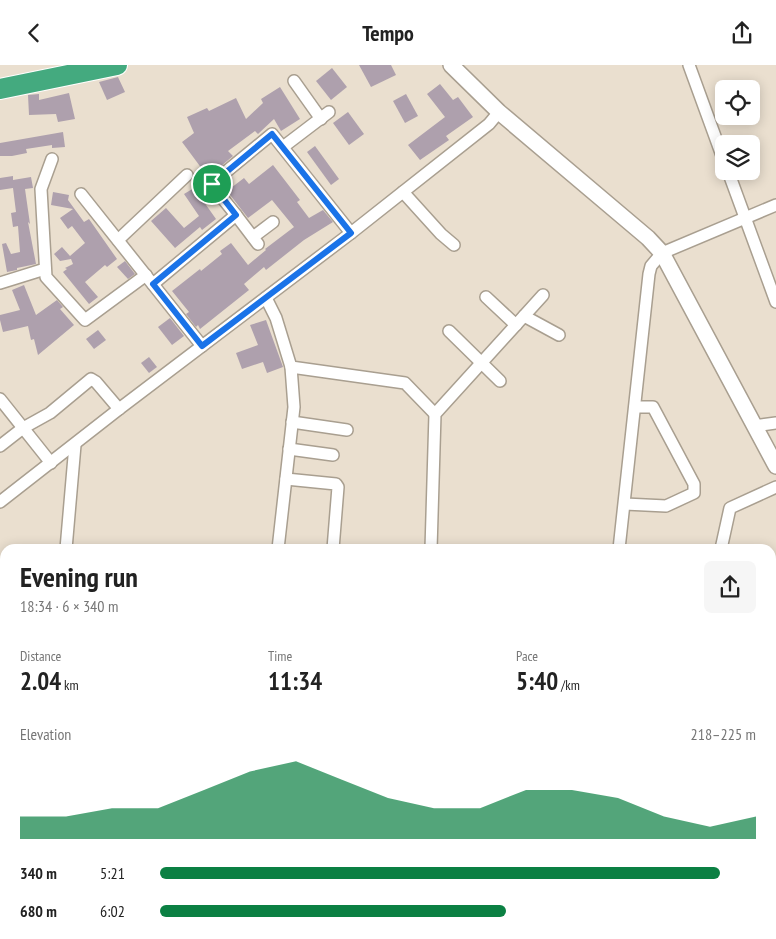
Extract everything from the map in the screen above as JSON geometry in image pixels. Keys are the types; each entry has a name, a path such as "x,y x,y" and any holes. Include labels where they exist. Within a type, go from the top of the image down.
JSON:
{"highway":[{"path":"0,89 117,65"}],"street":[{"path":"451,65 499,112 648,238 662,253 776,467"},
{"path":"689,65 715,136"},
{"path":"283,147 325,116 294,81"},
{"path":"0,502 351,233 489,124 499,112"},
{"path":"273,221 255,240 212,184 272,134 351,233"},
{"path":"52,159 41,189 46,277 85,321 150,280 236,215"},
{"path":"118,240 187,175"},
{"path":"731,180 776,302"},
{"path":"403,192 440,234 454,245"},
{"path":"81,194 202,346"},
{"path":"620,544 651,266 662,253 776,205"},
{"path":"0,283 46,269"},
{"path":"432,544 435,414 543,295"},
{"path":"486,297 516,325"},
{"path":"266,298 276,318 291,367 294,407 279,544"},
{"path":"524,316 559,335"},
{"path":"449,331 500,381"},
{"path":"291,367 405,383 435,414"},
{"path":"0,446 23,428 50,413 91,379 96,382 119,409"},
{"path":"0,399 51,463"},
{"path":"625,504 666,506 694,493 694,484 653,407 635,407"},
{"path":"292,422 347,430"},
{"path":"754,426 776,423"},
{"path":"66,544 74,445"},
{"path":"289,449 333,455"},
{"path":"286,479 336,484 338,487 333,544"},
{"path":"722,544 730,508 776,487"}],"building":[{"path":"359,65 391,65 396,75 371,87"},
{"path":"332,68 347,87 331,100 316,81"},
{"path":"118,77 125,92 107,100 99,82"},
{"path":"440,84 453,100 458,97 473,117 446,136 449,140 420,160 408,145 445,117 427,94"},
{"path":"280,87 300,119 281,131 274,119 258,134 255,131 228,151 233,156 208,177 182,142 194,133 187,117 207,108 209,111 236,98 246,119 263,103 261,99"},
{"path":"69,93 75,119 58,122 56,114 29,115 28,95 39,94 39,100"},
{"path":"406,94 418,116 405,123 393,101"},
{"path":"348,112 364,134 349,145 333,123"},
{"path":"63,132 65,147 52,148 52,145 26,149 27,153 0,156 0,143"},
{"path":"315,146 339,179 331,185 307,152"},
{"path":"273,165 300,200 297,202 309,218 323,210 333,222 304,240 266,270 264,267 244,284 249,290 200,329 198,325 196,327 186,314 189,312 172,291 222,254 220,251 231,243 248,265 265,249 294,227 272,200 248,218 227,191 244,178 249,184"},
{"path":"13,176 13,180 31,177 33,188 25,189 30,224 28,222 36,264 7,272 2,244 6,243 11,254 20,252 18,226 13,227 11,213 16,212 13,188 0,190 0,178"},
{"path":"194,188 216,219 202,230 200,227 175,248 151,221 166,208 184,228 199,216 184,194"},
{"path":"53,192 69,195 68,200 84,222 89,219 117,259 107,267 105,265 85,282 98,297 89,304 63,272 67,269 65,268 73,264 71,259 60,261 54,254 62,247 70,256 85,243 72,226 68,229 60,218 73,209 51,205"},
{"path":"125,261 135,274 128,279 117,267"},
{"path":"24,285 36,315 57,300 63,307 60,309 74,325 38,355 34,339 31,340 28,326 3,332 0,320 0,315 20,310 12,290"},
{"path":"170,318 184,336 172,345 158,327"},
{"path":"266,320 283,367 267,373 263,362 242,369 236,353 258,345 250,325"},
{"path":"98,330 106,340 94,349 86,339"},
{"path":"149,357 157,367 149,373 141,363"}],"route":[{"path":"272,134 351,233 202,346 153,284 236,215 212,184 272,134"}]}
